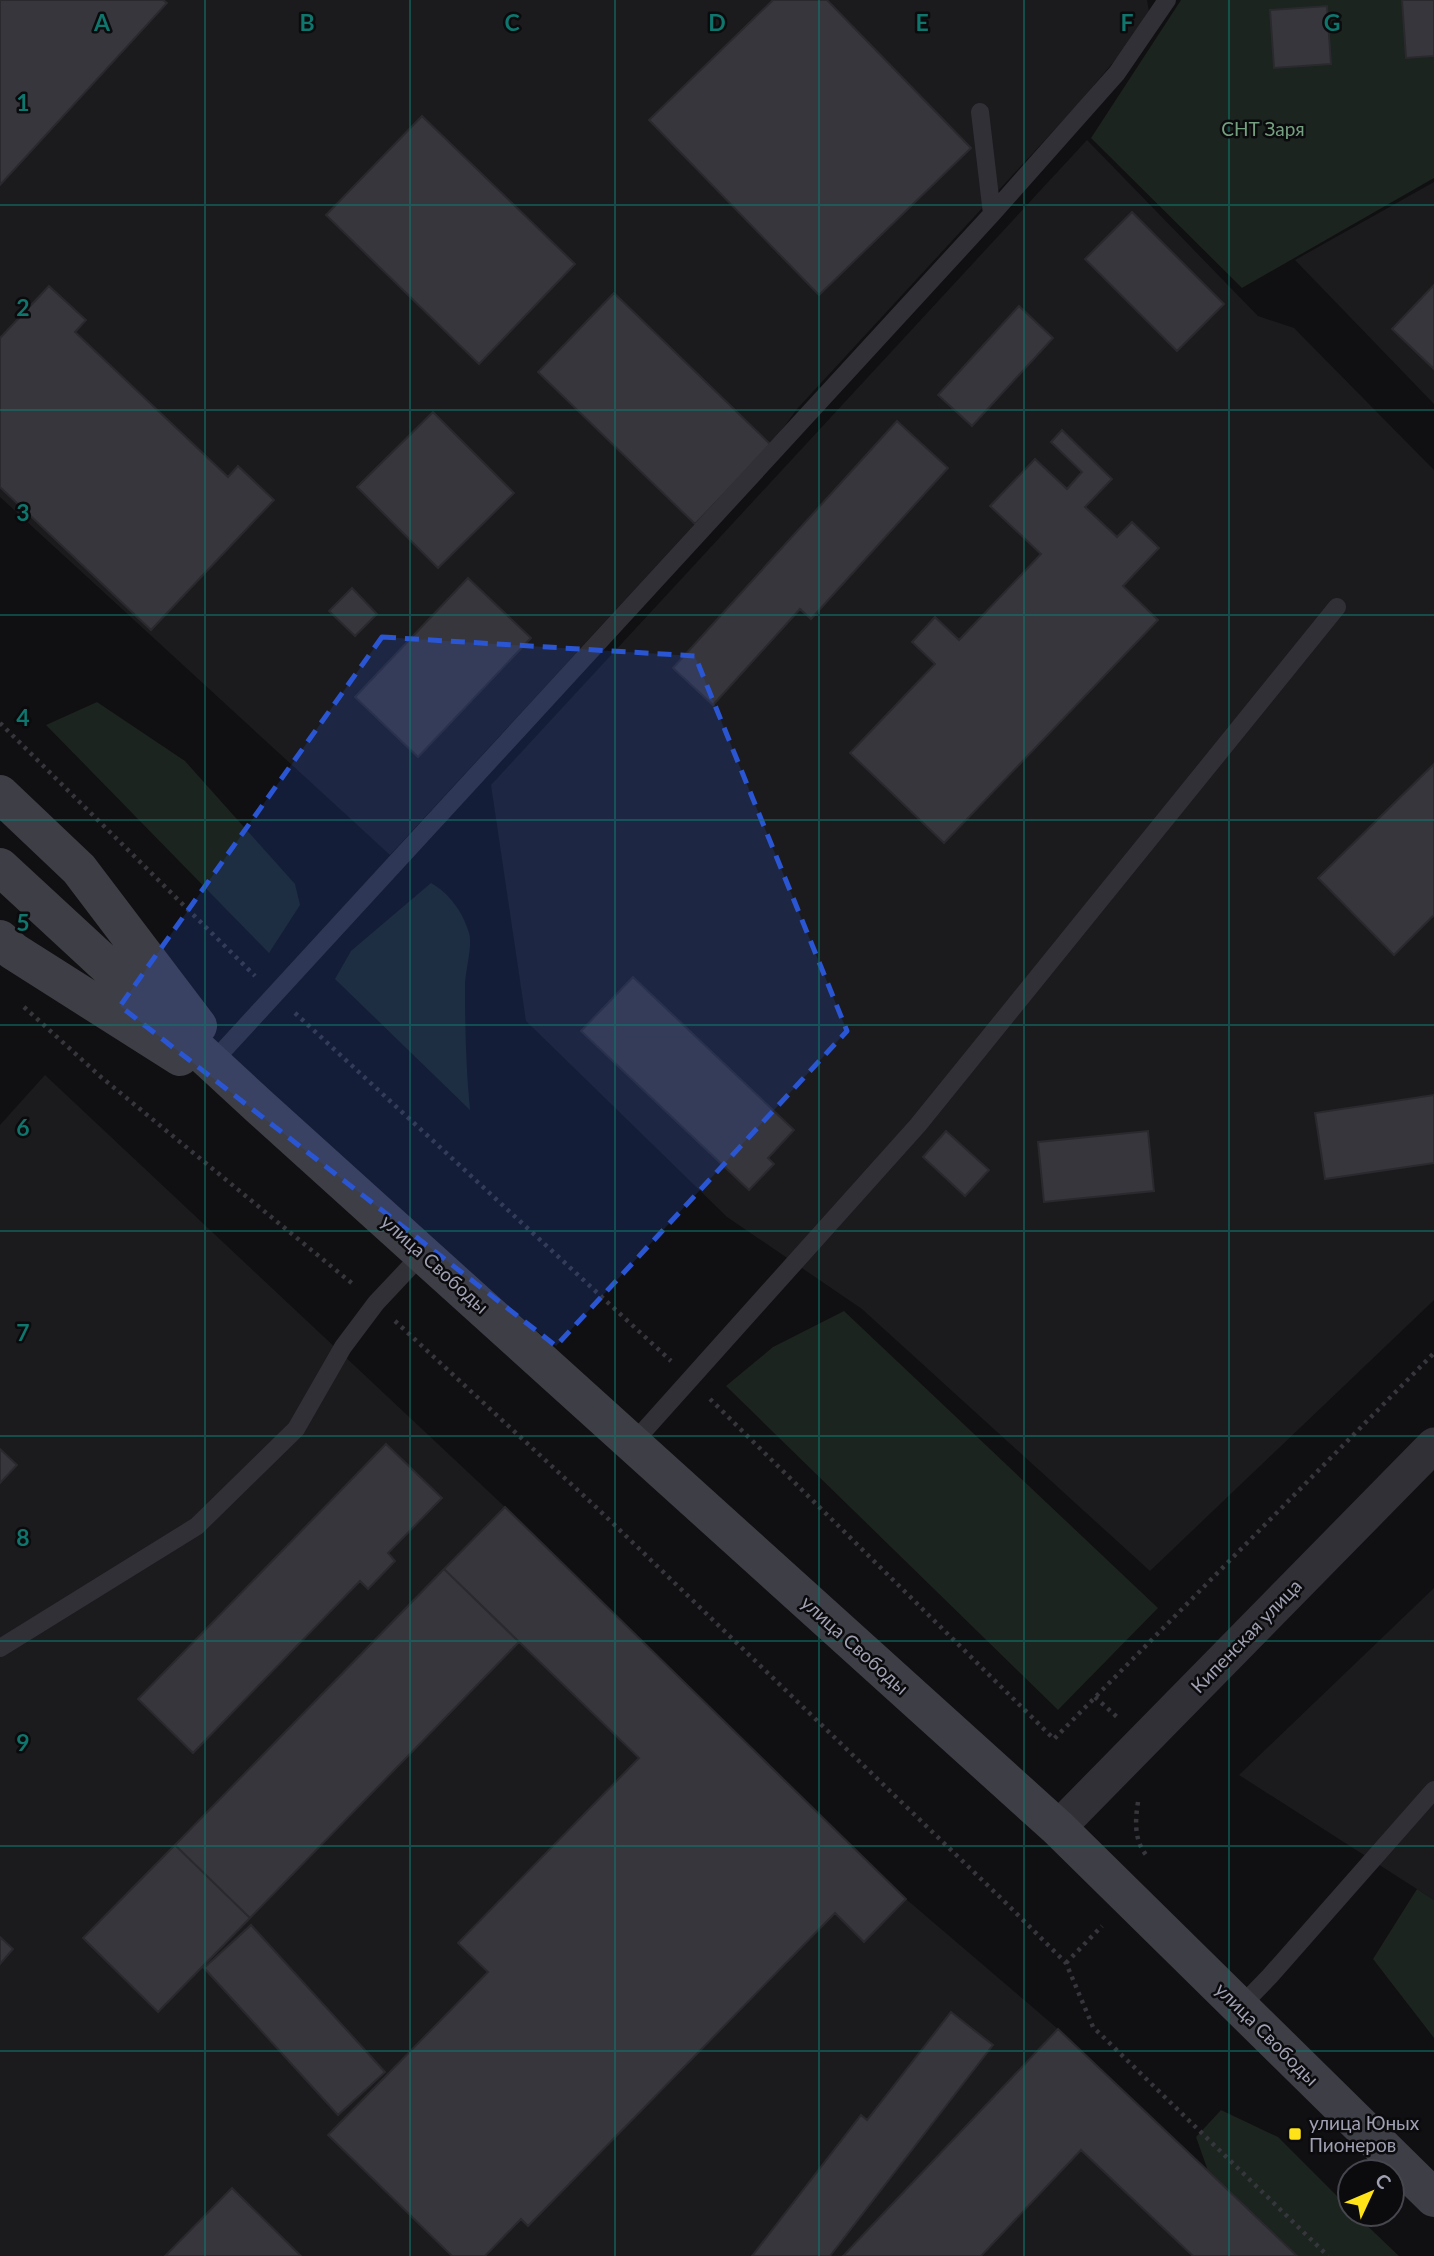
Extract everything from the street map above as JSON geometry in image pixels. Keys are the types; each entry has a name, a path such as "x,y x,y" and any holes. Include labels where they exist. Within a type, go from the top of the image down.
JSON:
{"main road":[{"name":"улица Свободы","path":"0,794 79,869 261,1108"},
{"name":"улица Свободы","path":"0,867 261,1108 1058,1828 1434,2198"},
{"name":"улица Свободы","path":"0,939 13,951 261,1108"}],"street":[{"name":"Кипенская улица","path":"1058,1828 1434,1444"}],"lane":[{"path":"220,1054 992,214 1117,73 1167,0"},
{"path":"980,112 992,214"},
{"path":"633,1443 918,1125 1337,607"},
{"path":"0,1648 197,1526 296,1429 343,1347 376,1303 423,1253"},
{"path":"1240,2007 1434,1790"}],"path":[{"path":"0,723 275,995 690,1379 1054,1739 1434,1353"},
{"path":"20,1004 101,1077 376,1303 597,1508 1066,1963 1093,2027 1328,2256"},
{"path":"1095,1697 1126,1726"},
{"path":"1139,1797 1135,1822 1140,1849 1149,1859"}],"highlighted area":[{"path":"382,637 695,656 847,1031 556,1346 120,1006"}],"shaded area":[{"path":"0,0 1147,0 1150,18 1080,102 797,409 771,445 390,855 0,497"},
{"path":"1087,140 1258,316 1294,328 1434,470 1434,1300 1150,1571 862,1309 727,1217 526,1021 491,785"},
{"path":"1434,182 1434,404 1295,260"},
{"path":"45,1075 505,1507 906,1899 1058,2029 1297,2256 0,2256 0,1125"},
{"path":"1434,1588 1434,1900 1239,1775"}],"green space":[{"name":"СНТ Заря","path":"1181,0 1434,0 1434,178 1242,288 1091,138"},
{"path":"97,702 185,761 295,884 300,905 269,953 46,725"},
{"path":"431,883 444,892 454,904 463,918 470,938 465,986 470,1110 335,979 351,951"},
{"path":"844,1311 1158,1608 1058,1710 726,1386 773,1347"},
{"path":"1417,1889 1434,1900 1434,2038 1373,1959"},
{"path":"1221,2110 1278,2137 1336,2195 1336,2228 1370,2228 1399,2256 1297,2256 1208,2171 1196,2137"}],"building":[{"path":"0,0 163,0 167,3 0,185"},
{"path":"773,0 827,0 971,148 819,295 649,120"},
{"path":"1402,0 1434,0 1434,56 1406,58"},
{"path":"1327,6 1331,64 1274,68 1270,10"},
{"path":"422,116 575,264 479,364 326,215"},
{"path":"1132,212 1224,304 1177,351 1085,259"},
{"path":"1434,285 1434,369 1392,329"},
{"path":"49,286 86,320 75,332 228,477 238,466 274,500 151,630 0,487 0,338"},
{"path":"614,293 771,445 695,524 538,372"},
{"path":"1019,306 1053,338 972,426 938,395"},
{"path":"433,412 514,493 438,568 357,487"},
{"path":"897,421 948,468 811,619 800,609 713,705 673,668"},
{"path":"1062,430 1112,479 1085,507 1117,537 1132,522 1159,548 1123,586 1158,620 944,843 850,753 935,664 912,642 935,617 959,640 1041,554 990,506 1035,459 1067,489 1082,472 1051,442"},
{"path":"468,578 531,638 418,757 355,697"},
{"path":"352,588 377,614 355,636 329,611"},
{"path":"1434,764 1434,915 1394,955 1318,878"},
{"path":"633,977 794,1130 768,1158 774,1164 749,1190 581,1031"},
{"path":"1434,1095 1434,1163 1325,1179 1315,1113"},
{"path":"946,1131 989,1170 965,1196 923,1157"},
{"path":"1148,1131 1154,1191 1044,1202 1038,1142"},
{"path":"386,1444 442,1498 388,1553 395,1561 368,1589 360,1581 193,1753 138,1699"},
{"path":"0,1449 17,1465 0,1483"},
{"path":"505,1507 906,1899 864,1942 835,1913 528,2226 521,2219 485,2256 452,2256 328,2135 488,1972 458,1943 639,1758 444,1569"},
{"path":"444,1569 519,1642 250,1918 175,1845"},
{"path":"175,1845 250,1918 158,2012 83,1938"},
{"path":"251,1925 385,2072 338,2115 204,1968"},
{"path":"0,1937 13,1949 0,1964"},
{"path":"951,2012 993,2045 830,2256 752,2256 861,2115 867,2120"},
{"path":"1058,2029 1297,2256 1193,2256 1081,2150 981,2256 843,2256"},
{"path":"232,2188 301,2256 165,2256"}],"place":[{"name":"улица Юных Пионеров","path":"1295,2134"}]}
